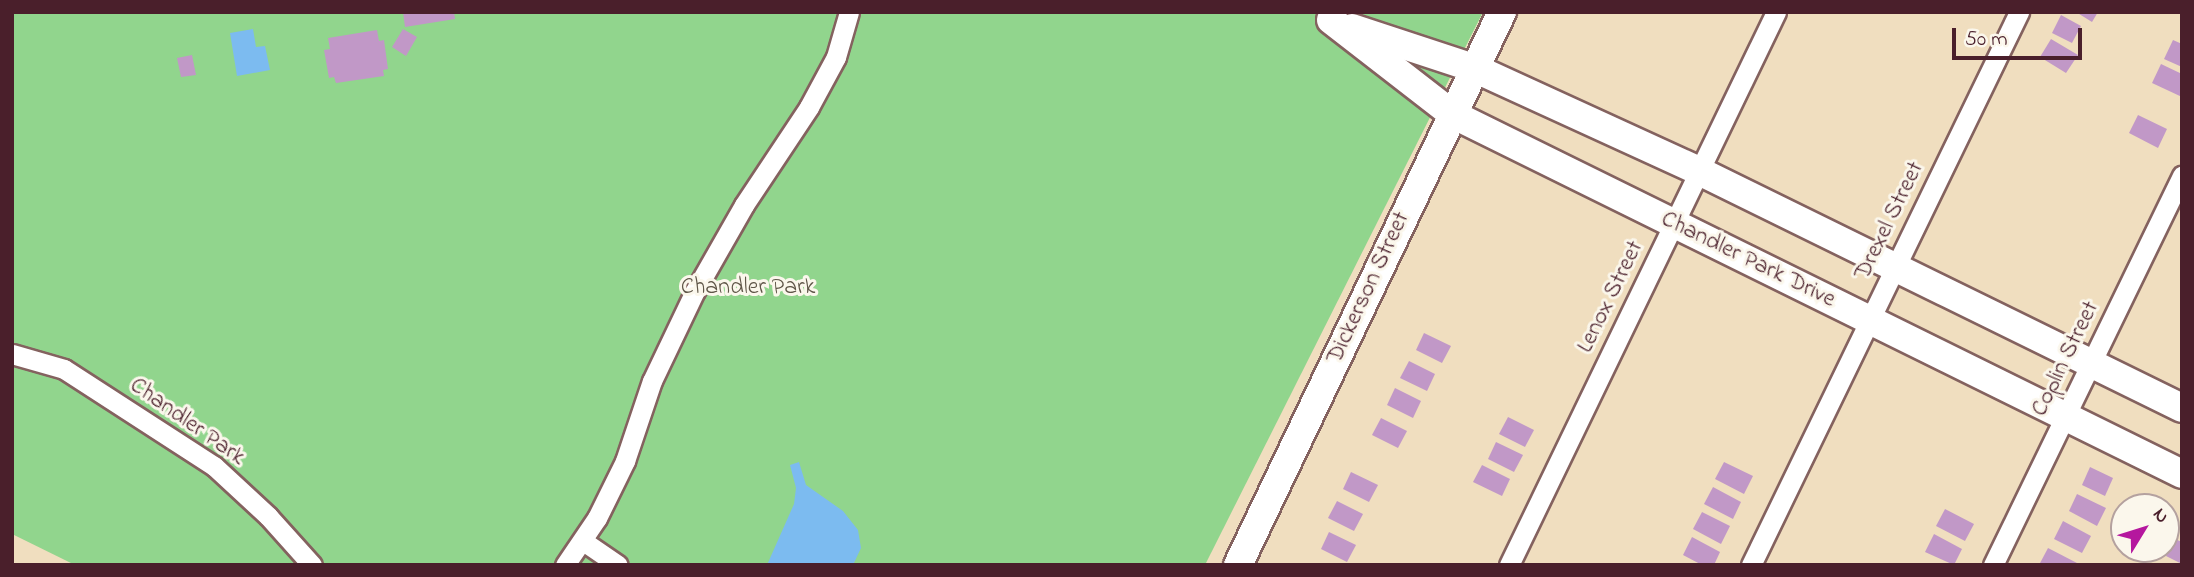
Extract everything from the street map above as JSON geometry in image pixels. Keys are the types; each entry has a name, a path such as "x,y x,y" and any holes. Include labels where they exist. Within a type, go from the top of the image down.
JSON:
{"street":[{"path":"565,565 583,541 625,461 633,427 690,302 744,205 809,107 836,57 849,12"},
{"name":"Dickerson Street","path":"1246,562 1452,114 1502,12"},
{"name":"Lenox Street","path":"1509,565 1776,12"},
{"name":"Drexel Street","path":"1751,565 2018,12"},
{"name":"Chandler Park Drive","path":"1322,16 1474,68 1699,171 2182,408"},
{"name":"Chandler Park Drive","path":"1322,16 1452,114 2182,474"},
{"name":"Coplin Street","path":"1993,565 2182,175"},
{"name":"Chandler Park","path":"12,354 64,369 214,466 268,516 312,565"},
{"path":"583,541 618,565"}],"green space":[{"name":"Chandler Park","path":"12,12 1483,12 1205,565 75,565 12,534"}],"water":[{"path":"253,29 256,47 265,46 270,70 237,76 230,33"},
{"path":"799,462 806,485 843,511 858,530 861,548 853,565 767,565 794,504 796,488 790,465"}],"building":[{"path":"403,12 454,12 455,19 405,27"},
{"path":"2076,12 2098,12 2092,22"},
{"path":"2061,15 2081,26 2072,43 2052,33"},
{"path":"403,29 417,37 406,56 392,47"},
{"path":"377,30 379,41 384,40 388,69 383,70 384,76 336,83 334,77 329,78 324,50 330,49 328,38"},
{"path":"2051,39 2078,55 2066,73 2040,57"},
{"path":"2173,40 2182,44 2182,67 2164,59"},
{"path":"192,55 196,75 181,77 177,58"},
{"path":"2161,64 2182,74 2182,97 2152,83"},
{"path":"2138,115 2167,129 2158,148 2129,133"},
{"path":"1424,333 1451,346 1442,363 1416,350"},
{"path":"1409,361 1435,374 1427,391 1400,378"},
{"path":"1395,388 1421,401 1413,418 1387,405"},
{"path":"1508,417 1534,430 1525,447 1499,434"},
{"path":"1381,418 1407,431 1398,448 1372,435"},
{"path":"1496,442 1523,455 1514,472 1488,459"},
{"path":"1724,462 1753,476 1744,494 1715,479"},
{"path":"1482,465 1510,479 1502,496 1473,482"},
{"path":"2090,467 2113,478 2105,496 2082,485"},
{"path":"1351,472 1378,485 1369,502 1343,489"},
{"path":"1713,487 1741,502 1733,519 1704,504"},
{"path":"2077,494 2106,508 2097,526 2069,511"},
{"path":"1337,501 1363,514 1354,531 1328,518"},
{"path":"1945,509 1974,524 1965,541 1936,526"},
{"path":"1702,512 1730,526 1721,544 1693,529"},
{"path":"2063,521 2091,536 2082,553 2054,539"},
{"path":"1329,532 1356,545 1347,562 1321,549"},
{"path":"1934,534 1962,549 1954,565 1925,552"},
{"path":"1692,537 1720,552 1714,565 1702,565 1683,555"},
{"path":"2180,541 2182,542 2182,564 2180,563"},
{"path":"2048,548 2077,563 2076,565 2039,565"}]}
